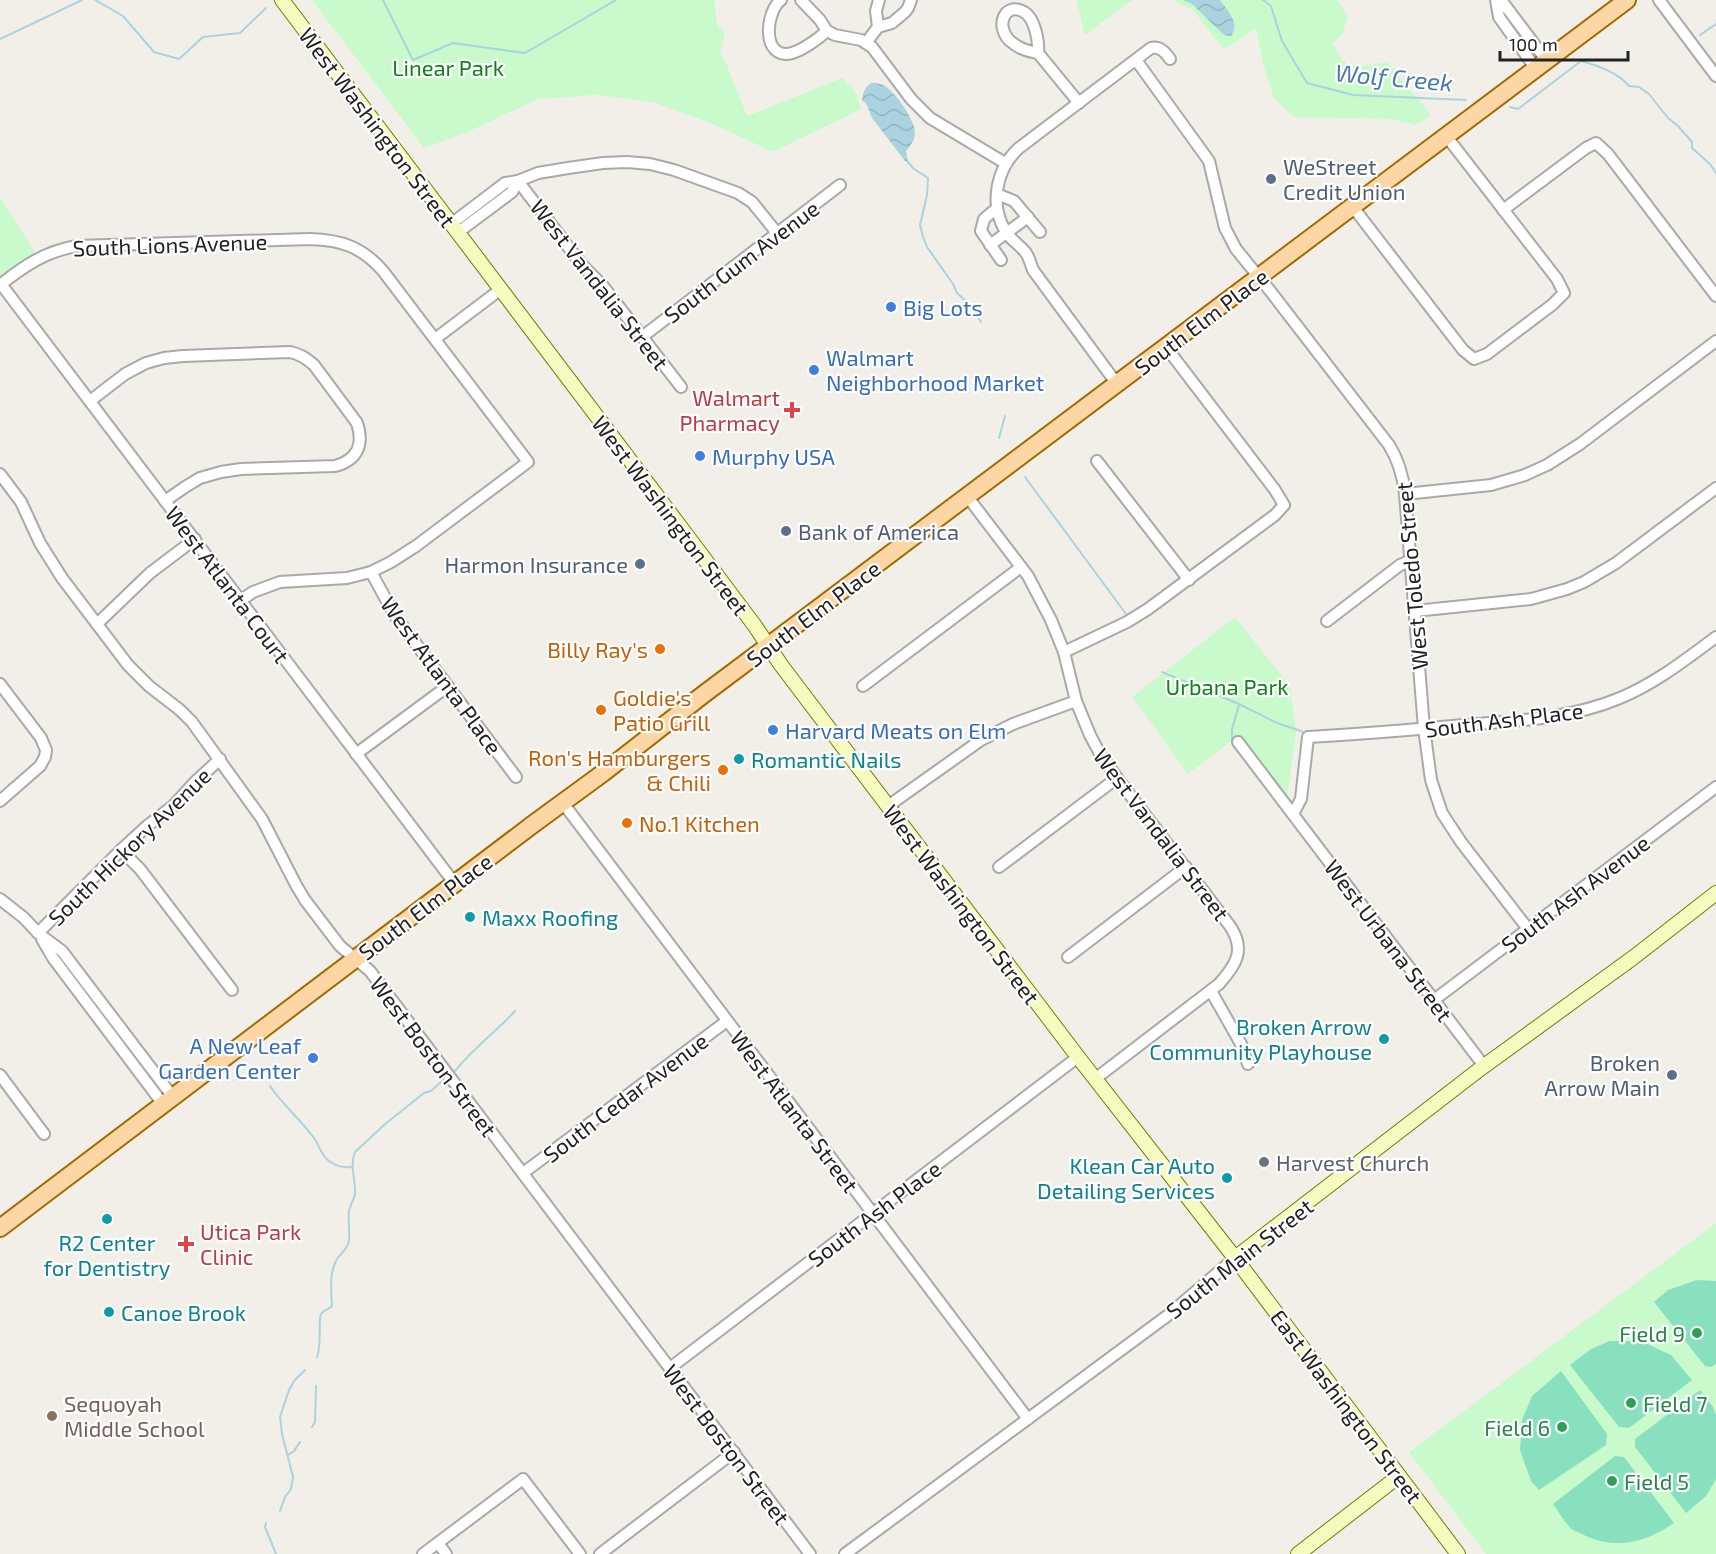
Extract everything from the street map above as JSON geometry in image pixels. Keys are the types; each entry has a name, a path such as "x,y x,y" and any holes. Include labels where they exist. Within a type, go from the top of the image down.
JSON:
{"main road":[{"name":"West Washington Street","path":"282,0 1078,1057 1235,1258"},
{"name":"South Elm Place","path":"0,1228 1627,0"},
{"name":"South Main Street","path":"1235,1258 1484,1066 1634,957 1716,893"},
{"name":"East Washington Street","path":"1235,1258 1458,1554"},
{"path":"1298,1554 1399,1476"}],"street":[{"path":"780,0 773,8 768,33 771,44 776,50 785,54 793,53 827,31"},
{"path":"801,0 827,31 866,43 879,55 922,111 936,122 1005,163"},
{"path":"878,27 876,11 879,0"},
{"path":"866,43 878,27 892,23 908,8 911,0"},
{"path":"1498,0 1541,65"},
{"path":"1659,0 1716,76"},
{"path":"1117,384 1033,270 1026,252 1011,240 999,217 997,194 1005,163 1019,148 1151,48 1160,48 1170,58"},
{"path":"1038,53 1079,103"},
{"name":"West Toledo Street","path":"1136,60 1209,161 1225,228 1236,249 1395,454 1401,470 1405,494 1424,728 1431,780 1442,813 1461,842 1528,929"},
{"path":"1353,207 1463,350 1474,359 1487,354 1552,305 1564,293 1557,279 1447,136"},
{"path":"1503,210 1596,143 1608,154 1716,296"},
{"path":"454,228 505,183 518,181 538,173 603,163 627,162 650,164 674,170 738,193 752,202 777,233"},
{"name":"West Vandalia Street","path":"518,181 582,265 603,286 681,387"},
{"name":"South Gum Avenue","path":"642,337 840,185"},
{"path":"997,194 1014,201 1040,232"},
{"path":"997,208 984,219 981,227 983,236 1001,260"},
{"path":"990,245 1028,217"},
{"name":"South Lions Avenue","path":"1,284 42,256 77,246 326,239 350,245 373,260 435,339"},
{"name":"West Atlanta Court","path":"1,284 454,884"},
{"path":"241,600 253,592 280,582 347,578 371,572 402,556 528,462 435,339 501,289"},
{"path":"1405,494 1491,485 1525,475 1547,465 1580,444 1716,341"},
{"path":"1064,652 1127,622 1189,580 1275,515 1284,505 1166,347"},
{"path":"90,401 125,374 146,363 164,358 290,352 306,358 314,365 357,423 361,440 358,450 344,464 220,472 184,486 165,501"},
{"path":"1097,461 1189,580"},
{"name":"West Boston Street","path":"0,474 21,502 49,558 97,624 133,671 180,710 220,759 262,819 305,900 340,946 370,971 810,1554"},
{"path":"1415,610 1531,599 1575,585 1616,563 1716,488"},
{"name":"West Vandalia Street","path":"968,496 1021,567 1051,620 1064,652 1076,701 1090,735 1117,778 1235,933 1238,940 1238,952 1233,968 1211,991"},
{"path":"97,624 150,573 195,539"},
{"path":"1327,621 1400,565 1410,561"},
{"path":"863,686 1021,567"},
{"name":"West Atlanta Place","path":"371,572 395,616 516,777"},
{"name":"South Ash Place","path":"1293,814 1301,799 1308,736 1389,732 1572,714 1595,708 1644,687 1716,637"},
{"path":"0,684 41,738 46,750 40,766 0,801"},
{"path":"356,754 448,686"},
{"path":"888,806 981,740 1013,724 1076,701"},
{"name":"West Urbana Street","path":"1238,742 1484,1066"},
{"name":"South Hickory Avenue","path":"38,933 121,850 173,806 220,759"},
{"path":"999,867 1117,778"},
{"name":"South Ash Avenue","path":"1434,1000 1716,787"},
{"name":"West Atlanta Street","path":"563,803 1028,1419"},
{"path":"121,850 140,869 232,990"},
{"path":"1068,957 1186,867"},
{"path":"2,904 38,933 53,958 168,1101"},
{"path":"1095,1079 1211,991 1241,1044 1248,1064"},
{"name":"South Cedar Avenue","path":"523,1173 727,1021"},
{"name":"South Ash Place","path":"670,1368 1078,1057"},
{"path":"0,1075 44,1134"},
{"name":"South Main Street","path":"845,1554 1167,1316 1235,1258"},
{"path":"600,1554 734,1452"},
{"path":"423,1554 523,1479 580,1554"},
{"path":"438,1543 446,1554"}],"green space":[{"name":"Linear Park","path":"312,0 715,0 717,24 725,33 720,53 747,116 842,78 855,90 861,109 773,152 713,124 653,102 595,95 538,99 463,134 424,148"},
{"path":"1076,0 1132,0 1085,35"},
{"path":"1173,0 1335,0 1339,2 1348,17 1342,34 1332,43 1344,62 1358,67 1388,62 1431,115 1415,125 1393,119 1294,117 1274,98 1264,67 1256,28 1224,50 1193,10"},
{"path":"0,197 35,252 0,278"},
{"name":"Urbana Park","path":"1235,617 1290,686 1296,732 1287,797 1239,735 1188,774 1132,697"},
{"path":"1716,1223 1716,1554 1486,1554 1409,1452"},
{"name":"Field 9","path":"1697,1280 1716,1281 1716,1364 1711,1367 1705,1366 1654,1302 1668,1290"},
{"name":"Field 7","path":"1610,1341 1641,1341 1671,1355 1692,1380 1629,1428 1619,1427 1570,1365 1591,1349"},
{"name":"Field 6","path":"1561,1371 1607,1434 1606,1445 1539,1490 1531,1481 1520,1450 1522,1420 1532,1396"},
{"path":"1700,1390 1716,1415 1716,1479 1706,1496 1686,1513 1635,1447 1635,1439"},
{"name":"Field 5","path":"1615,1456 1624,1457 1674,1523 1653,1535 1621,1543 1609,1543 1586,1536 1567,1525 1553,1504"}],"water":[{"path":"1183,0 1220,0 1234,22 1234,31 1231,36 1224,35 1192,4"},
{"path":"871,83 885,86 900,101 912,122 915,134 906,151 908,162 872,118 866,103 862,101 864,91"}],"waterway":[{"name":"Wolf Creek","path":"0,39 82,0"},
{"name":"Wolf Creek","path":"95,0 123,16 154,52 179,59 203,37 240,33 266,8"},
{"name":"Wolf Creek","path":"383,0 413,60 453,43 525,53 616,0"},
{"name":"Wolf Creek","path":"1263,0 1271,6 1282,41 1307,83 1353,95 1466,100"},
{"path":"1700,35 1716,24"},
{"name":"Wolf Creek","path":"1510,107 1518,109 1581,61 1594,65 1613,73 1629,86 1639,87 1649,94 1668,118 1692,142 1692,148 1710,164 1716,173"},
{"path":"908,162 928,178 927,195 920,225 927,247 957,293 968,303 981,322"},
{"path":"999,438 1005,416"},
{"path":"1025,477 1126,614"},
{"path":"1162,672 1306,735"},
{"path":"1235,741 1232,739 1232,729 1239,705"},
{"path":"455,1071 515,1011"},
{"path":"317,1357 320,1317 332,1306 331,1282 334,1264 349,1243 349,1211 355,1194 353,1168 355,1152 384,1125 442,1081"},
{"path":"270,1086 311,1134 327,1159 334,1164 351,1167"},
{"path":"280,1511 291,1489 293,1477 280,1417 289,1390 305,1370"},
{"path":"312,1427 315,1422 316,1386"},
{"path":"288,1455 300,1442"},
{"path":"266,1523 265,1527 276,1554"}],"place":[{"name":"WeStreet Credit Union","path":"1271,179"},
{"name":"Big Lots","path":"891,307"},
{"name":"Walmart Neighborhood Market","path":"814,370"},
{"name":"Walmart Pharmacy","path":"792,410"},
{"name":"Murphy USA","path":"700,456"},
{"name":"Bank of America","path":"786,531"},
{"name":"Harmon Insurance","path":"640,564"},
{"name":"Billy Ray's","path":"660,649"},
{"name":"Goldie's Patio Grill","path":"601,710"},
{"name":"Harvard Meats on Elm","path":"773,730"},
{"name":"Romantic Nails","path":"739,759"},
{"name":"Ron's Hamburgers & Chili","path":"723,770"},
{"name":"No.1 Kitchen","path":"627,823"},
{"name":"Maxx Roofing","path":"470,917"},
{"name":"Broken Arrow Community Playhouse","path":"1384,1039"},
{"name":"A New Leaf Garden Center","path":"313,1058"},
{"name":"Broken Arrow Main","path":"1672,1075"},
{"name":"Harvest Church","path":"1264,1162"},
{"name":"Klean Car Auto Detailing Services","path":"1227,1178"},
{"name":"R2 Center for Dentistry","path":"107,1219"},
{"name":"Utica Park Clinic","path":"186,1244"},
{"name":"Canoe Brook","path":"109,1312"},
{"name":"Field 9","path":"1697,1333"},
{"name":"Field 7","path":"1631,1403"},
{"name":"Sequoyah Middle School","path":"52,1416"},
{"name":"Field 6","path":"1562,1427"},
{"name":"Field 5","path":"1612,1481"}]}
